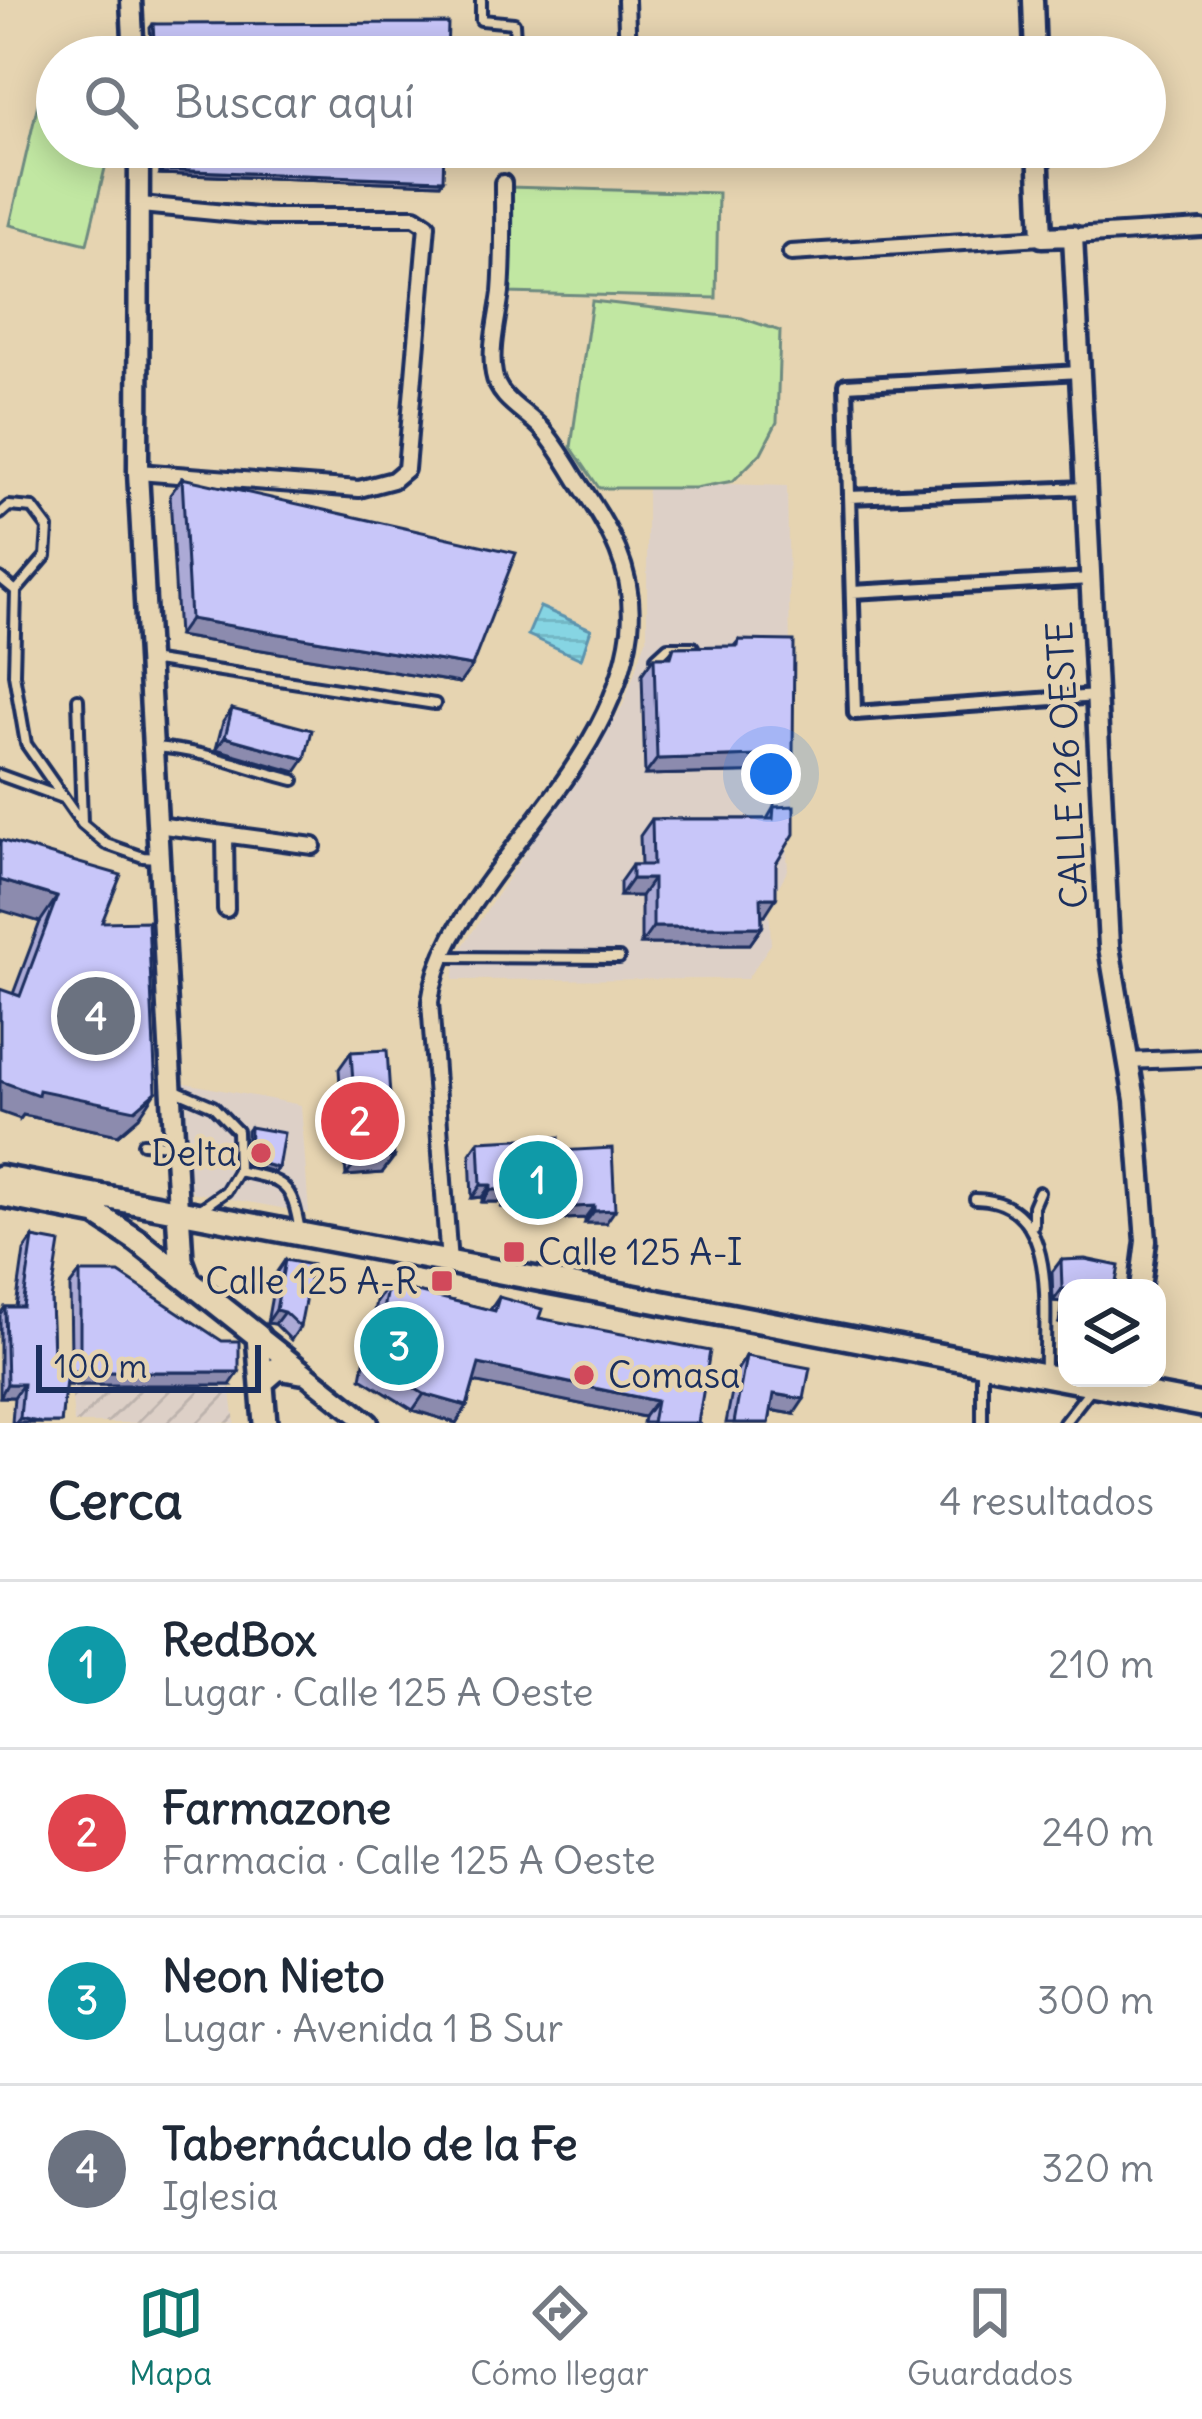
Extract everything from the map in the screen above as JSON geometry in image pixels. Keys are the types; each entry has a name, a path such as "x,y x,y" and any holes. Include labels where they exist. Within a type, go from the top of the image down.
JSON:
{"main road":[{"path":"1,1178 1058,1377"},
{"path":"1,1178 97,1214 258,1336 266,1423"},
{"path":"186,1210 181,1260 188,1280"},
{"path":"262,1382 278,1368 301,1372"},
{"path":"1137,1387 1202,1405"}],"street":[{"path":"131,0 133,36"},
{"path":"626,0 627,36"},
{"path":"1033,0 1034,36"},
{"path":"140,168 138,472 159,857 156,934 174,1145 186,1210"},
{"path":"1039,168 1042,237"},
{"path":"448,1262 430,1002 441,957 471,906 592,739 612,704 624,671 630,626 631,589 610,530 557,448 503,395 494,374 503,183"},
{"path":"138,472 359,489 401,476 406,469 427,225 415,218 266,217 141,205"},
{"path":"791,253 1202,228"},
{"name":"CALLE 126 OESTE","path":"1073,236 1109,947 1135,1100 1146,1241 1141,1279"},
{"path":"1080,372 846,385 855,712 1096,696"},
{"path":"849,497 1086,488"},
{"path":"852,592 1090,579"},
{"path":"157,825 313,846"},
{"path":"225,834 226,909"},
{"path":"1127,1061 1202,1058"},
{"path":"258,1336 368,1423"}],"lane":[{"path":"481,0 481,20 514,22 515,36"},
{"path":"0,514 9,506 33,508 48,528 46,556 16,591 14,674 26,745 82,824 106,844 143,857 159,857"},
{"path":"0,578 16,591"},
{"path":"656,658 668,646 702,648"},
{"path":"148,659 435,704"},
{"path":"78,699 82,824"},
{"path":"152,747 198,750 294,780"},
{"path":"0,775 64,799"},
{"path":"441,957 619,958"},
{"path":"171,1088 213,1106 237,1131 238,1172 226,1191 186,1210"},
{"path":"143,1143 174,1145"},
{"path":"238,1172 278,1180 294,1195 301,1233"},
{"path":"1034,1232 1033,1206 1040,1192"},
{"path":"975,1199 1013,1207 1034,1232 1041,1250 1045,1375"},
{"path":"982,1364 982,1423"},
{"path":"1064,1423 1092,1387"}],"shaded area":[{"path":"647,481 787,486 793,809 786,839 788,870 769,903 771,944 747,979 453,980 457,955 623,705 647,637"},
{"path":"180,1082 301,1105 309,1213 192,1192 187,1181"},
{"path":"71,1385 230,1385 235,1423 74,1423"}],"green space":[{"path":"36,112 36,168 105,168 87,244 10,225"},
{"path":"508,187 718,193 716,298 506,293"},
{"path":"592,301 742,318 780,331 777,422 761,453 733,481 695,488 599,488 571,447"}],"water":[{"path":"540,607 591,629 581,659 528,635"}],"building":[{"path":"448,23 448,36 154,36 153,24"},
{"path":"163,168 443,168 443,180"},
{"path":"182,478 516,553 472,666 190,619"},
{"path":"739,640 794,641 793,755 657,759 654,657 671,657 674,647 738,646"},
{"path":"232,709 312,730 305,759 225,737"},
{"path":"794,806 794,834 776,864 776,898 761,898 762,927 653,927 653,879 632,879 632,865 653,865 652,819 773,819 774,807"},
{"path":"0,840 121,875 102,922 148,921 156,1092 135,1110 39,1090 38,1095 0,1081 0,989 20,996 57,897 0,880"},
{"path":"387,1050 394,1157 358,1159 351,1052"},
{"name":"Delta","path":"250,1127 284,1133 278,1168 249,1160"},
{"path":"559,1137 559,1151 612,1148 615,1210 594,1211 594,1206 573,1207 573,1201 511,1195 511,1189 491,1190 491,1185 481,1185 479,1141"},
{"path":"33,1238 60,1243 51,1300 53,1356 80,1355 80,1273 119,1273 222,1341 239,1341 239,1372 67,1372 61,1423 20,1418 23,1384 7,1384 5,1307 23,1307"},
{"path":"285,1260 312,1265 300,1327 276,1310"},
{"path":"1061,1260 1119,1266 1117,1279 1062,1279"},
{"path":"388,1285 495,1311 499,1297 542,1309 539,1318 710,1351 698,1423 652,1423 656,1401 479,1364 467,1406 424,1394 372,1362"},
{"path":"746,1356 810,1368 804,1399 774,1394 769,1423 734,1423"}],"place":[{"name":"Tabernáculo de la Fe","path":"96,1016"},
{"name":"Farmazone","path":"360,1121"},
{"name":"Delta","path":"261,1153"},
{"name":"RedBox","path":"538,1180"},
{"name":"Calle 125 A-I","path":"514,1252"},
{"name":"Calle 125 A-R","path":"442,1281"},
{"name":"Neon Nieto","path":"399,1346"},
{"name":"Comasa","path":"584,1375"}]}
